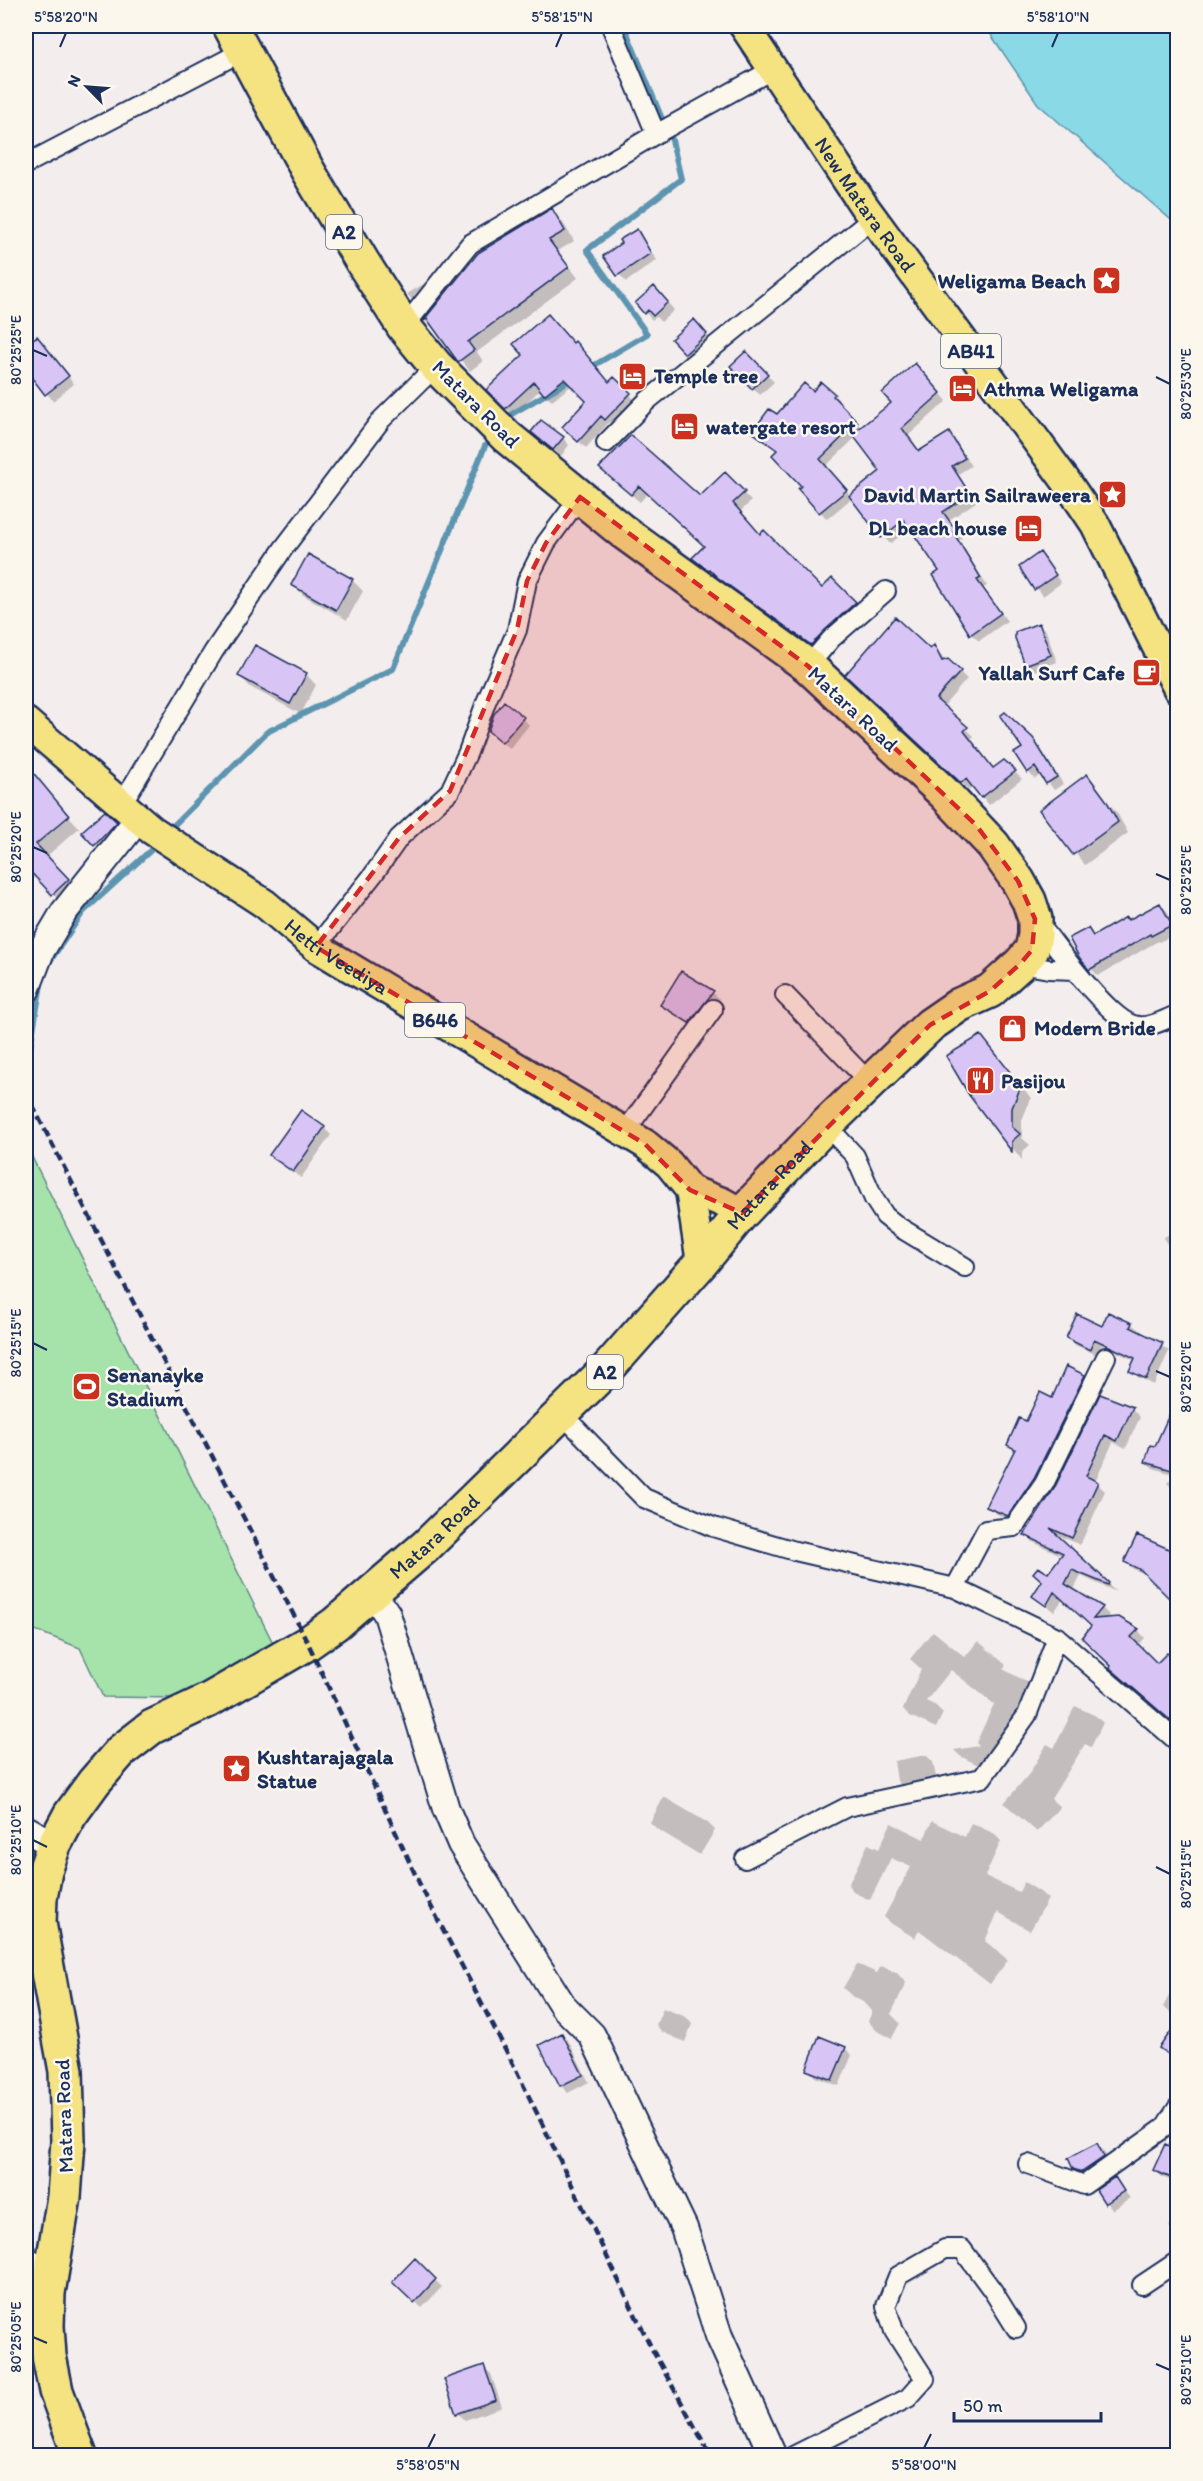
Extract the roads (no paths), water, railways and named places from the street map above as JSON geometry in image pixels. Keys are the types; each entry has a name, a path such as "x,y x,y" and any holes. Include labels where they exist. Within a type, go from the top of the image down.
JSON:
{"highway":[{"name":"Matara Road","path":"80,2456 56,2391 49,2356 39,2262 64,2197 68,2141 66,2071 34,1948 45,1870 54,1845 70,1815 121,1751 152,1727 209,1700 335,1624 434,1538 608,1368 742,1213 826,1125 930,1025 959,1005 990,991 1020,964 1032,950 1035,919 1029,901 1018,881 976,825 808,666 670,567 580,497 497,428 436,366 404,327 308,171 237,38"}],"main road":[{"name":"New Matara Road","path":"744,26 775,68 873,218 1095,524 1178,688"},
{"name":"Hetti Veediya","path":"26,722 137,818 179,849 209,866 265,904 316,947 645,1144 669,1164 690,1190"},
{"path":"701,1263 690,1190 722,1202 742,1213"}],"street":[{"path":"611,26 656,134"},
{"path":"26,164 237,38"},
{"path":"404,327 470,244 656,134 775,68"},
{"path":"606,443 647,400 873,218"},
{"path":"26,990 41,951 64,912 137,818 214,651 283,549 381,420 436,366"},
{"path":"316,947 399,838 450,791 517,630 527,581 546,543 580,497"},
{"path":"808,666 831,639 886,591"},
{"path":"1035,919 1075,970 1124,1021 1139,1027 1178,1014"},
{"path":"1020,964 1049,969 1075,970"},
{"path":"785,995 870,1082"},
{"path":"625,1132 713,1009"},
{"path":"826,1125 855,1156 874,1199 885,1216 965,1267"},
{"path":"955,1588 986,1530 1014,1527 1044,1484 1106,1357"},
{"path":"562,1414 644,1498 713,1527 785,1548 955,1588 1057,1637 1178,1742"},
{"path":"372,1593 387,1614 446,1809 461,1844 563,2006 592,2034 684,2228 718,2336 773,2456"},
{"path":"746,1859 847,1807 982,1778 1027,1715 1057,1637"},
{"path":"26,1829 54,1845"},
{"path":"1028,2164 1084,2185 1164,2128 1178,2107"},
{"path":"793,2456 908,2398 925,2379 894,2331 886,2306 898,2276 917,2265 945,2249 962,2249 1017,2328"},
{"path":"1142,2285 1178,2261"}],"water":[{"path":"985,26 1177,26 1177,225 1038,104"}],"waterway":[{"path":"624,26 662,119"},
{"path":"588,369 647,334 587,250 681,179 671,136"},
{"path":"510,415 572,379"},
{"path":"172,827 267,732 393,669 485,446"},
{"path":"48,964 83,912 151,850"},
{"path":"29,1054 41,984"}],"railway":[{"path":"26,1093 308,1643 421,1887 513,2064 653,2351 711,2456"}],"place":[{"name":"Weligama Beach","path":"1107,281"},
{"name":"Temple tree","path":"633,376"},
{"name":"Athma Weligama","path":"963,389"},
{"name":"watergate resort","path":"685,427"},
{"name":"David Martin Sailraweera","path":"1112,495"},
{"name":"DL beach house","path":"1028,528"},
{"name":"Yallah Surf Cafe","path":"1146,673"},
{"name":"Modern Bride","path":"1013,1028"},
{"name":"Pasijou","path":"980,1081"},
{"name":"Senanayke Stadium","path":"86,1387"},
{"name":"Kushtarajagala Statue","path":"236,1769"}]}
